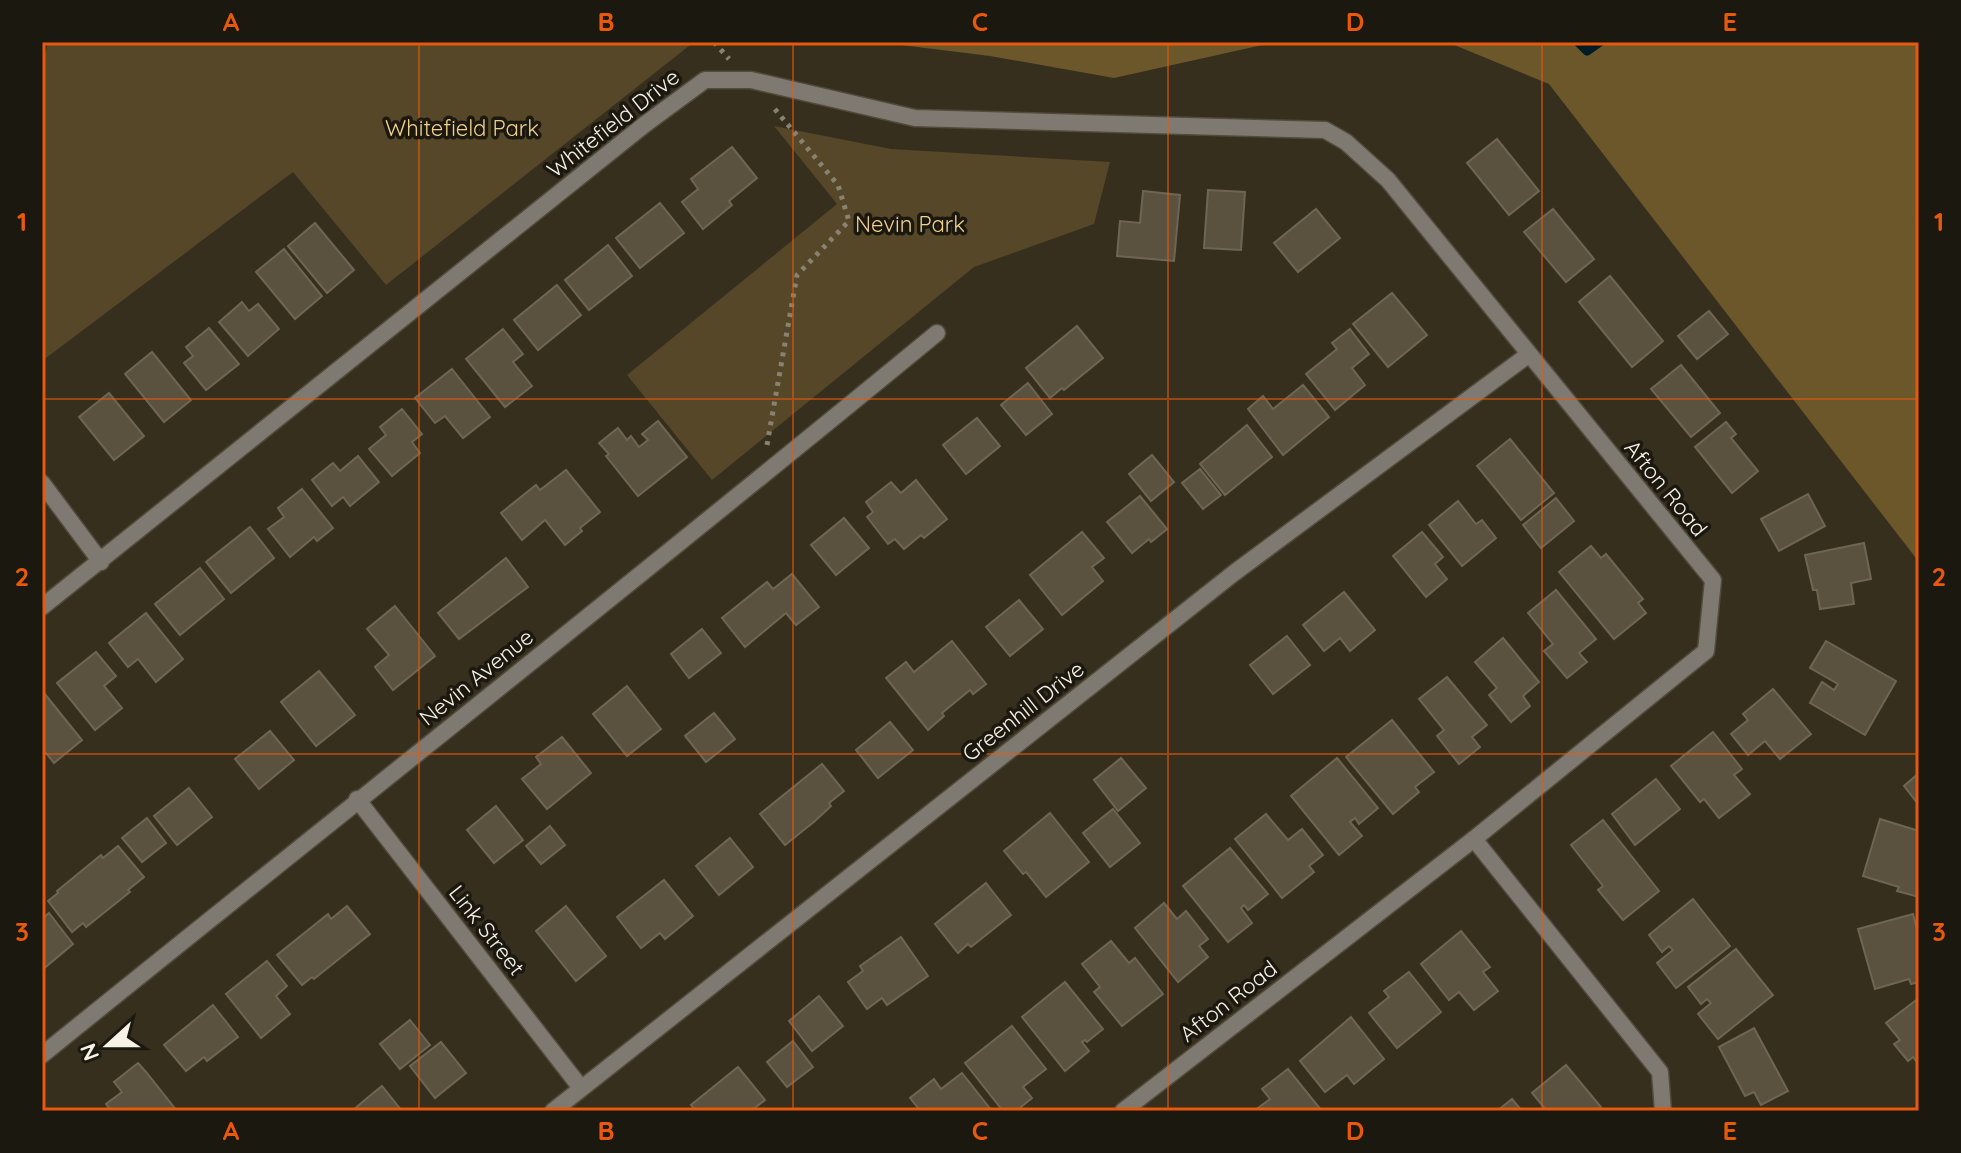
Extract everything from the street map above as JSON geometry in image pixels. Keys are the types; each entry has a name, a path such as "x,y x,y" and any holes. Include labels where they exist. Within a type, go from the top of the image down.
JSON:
{"street":[{"name":"Whitefield Drive","path":"42,607 705,80 751,80 915,118 1325,130 1346,142"},
{"name":"Afton Road","path":"1123,1111 1474,839 1706,651 1713,580 1388,180 1346,142"},
{"name":"Nevin Avenue","path":"42,1055 937,333"},
{"name":"Greenhill Drive","path":"553,1111 1234,573 1528,355"},
{"path":"42,483 101,562"},
{"name":"Link Street","path":"357,799 581,1088"},
{"path":"1474,839 1660,1072 1663,1111"}],"path":[{"path":"751,80 838,185 849,221 797,275 761,478"}],"green space":[{"name":"Whitefield Park","path":"48,42 694,42 386,285 293,172 42,361 42,68"},
{"name":"Nevin Park","path":"774,126 891,149 1110,162 1094,224 974,267 712,480 627,375 837,204"}],"shaded area":[{"path":"877,42 1300,42 1267,44 1114,78 990,56"},
{"path":"1447,42 1919,42 1919,562 1549,84"}],"building":[{"path":"1497,139 1539,191 1509,215 1467,163"},
{"path":"732,147 757,178 729,201 732,205 703,229 682,202 698,189 691,179"},
{"path":"1208,190 1245,192 1241,250 1204,248"},
{"path":"1143,191 1180,195 1174,261 1117,256 1120,221 1140,223"},
{"path":"660,203 684,233 640,268 616,238"},
{"path":"1316,209 1340,238 1298,272 1274,243"},
{"path":"1553,209 1594,259 1566,282 1524,232"},
{"path":"315,223 354,270 327,293 288,246"},
{"path":"608,245 632,276 589,310 565,280"},
{"path":"284,249 322,296 295,319 256,272"},
{"path":"1610,276 1663,341 1632,367 1579,302"},
{"path":"557,285 581,315 538,350 514,320"},
{"path":"1392,293 1427,335 1388,367 1353,324"},
{"path":"242,302 249,311 258,304 279,329 248,356 219,322"},
{"path":"1709,311 1728,334 1697,359 1678,336"},
{"path":"1077,326 1103,358 1050,398 1026,368"},
{"path":"209,328 239,364 206,390 184,363 193,356 186,347"},
{"path":"503,329 523,354 513,362 532,386 505,407 466,359"},
{"path":"1350,329 1369,354 1352,368 1365,385 1335,410 1306,374 1337,349 1332,343"},
{"path":"152,352 191,400 164,422 125,374"},
{"path":"1681,365 1720,413 1691,437 1651,389"},
{"path":"452,369 490,417 463,438 445,416 435,423 415,398"},
{"path":"1028,383 1052,414 1026,435 1001,405"},
{"path":"1303,385 1329,417 1283,455 1248,409 1263,396 1273,409"},
{"path":"109,393 144,436 114,460 79,417"},
{"path":"402,409 422,434 412,442 420,453 392,476 369,449 386,435 380,427"},
{"path":"977,418 1000,446 966,474 943,445"},
{"path":"658,421 687,457 638,496 599,443 618,428 627,440 631,436 639,447 648,440 642,434"},
{"path":"1726,422 1736,434 1731,438 1758,471 1732,493 1695,447"},
{"path":"1247,425 1272,457 1225,495 1200,464"},
{"path":"1510,439 1554,493 1521,520 1477,466"},
{"path":"1152,455 1174,482 1151,501 1129,474"},
{"path":"358,456 379,482 350,506 343,497 332,506 312,480 333,463 340,471"},
{"path":"1200,469 1221,495 1203,509 1182,483"},
{"path":"566,470 600,512 565,545 545,520 522,540 501,513 536,485 540,490"},
{"path":"916,480 947,519 924,538 921,535 904,549 895,539 888,544 867,517 873,512 866,502 891,482 901,493"},
{"path":"302,489 333,528 317,541 314,537 290,557 268,529 284,517 278,508"},
{"path":"1808,494 1825,526 1779,551 1761,519"},
{"path":"1140,496 1167,529 1132,553 1107,522"},
{"path":"1556,498 1574,521 1541,548 1523,525"},
{"path":"1458,501 1476,524 1482,520 1496,538 1462,566 1429,525"},
{"path":"844,518 869,548 836,575 811,545"},
{"path":"250,527 274,558 231,593 206,562"},
{"path":"1082,532 1104,558 1092,567 1103,581 1062,615 1030,575"},
{"path":"1422,532 1443,557 1435,564 1447,579 1426,597 1393,556"},
{"path":"1864,543 1871,579 1851,583 1854,604 1820,609 1805,555"},
{"path":"1591,546 1601,558 1606,554 1643,599 1638,603 1646,613 1614,639 1559,572"},
{"path":"506,558 528,587 459,639 438,613"},
{"path":"200,568 224,599 180,635 155,604"},
{"path":"792,574 819,607 796,625 786,613 745,647 722,618 767,582 773,589"},
{"path":"1556,590 1596,639 1579,653 1587,662 1567,678 1544,651 1553,644 1528,613"},
{"path":"1344,592 1375,630 1350,651 1340,638 1324,651 1303,625"},
{"path":"1019,600 1043,629 1010,656 986,627"},
{"path":"395,606 435,656 393,690 375,667 389,655 367,629"},
{"path":"146,613 183,659 156,682 138,659 128,667 109,643"},
{"path":"702,629 721,653 689,678 671,654"},
{"path":"1287,636 1310,665 1273,694 1250,665"},
{"path":"1503,638 1539,682 1523,696 1530,706 1511,722 1489,695 1497,688 1475,662"},
{"path":"952,641 986,684 973,694 970,690 942,713 944,716 928,730 886,678 906,662 914,672"},
{"path":"1826,641 1896,681 1865,735 1810,703 1822,682 1834,690 1838,684 1810,668"},
{"path":"96,652 116,676 104,686 122,708 95,730 57,683"},
{"path":"319,671 355,715 316,746 281,702"},
{"path":"1447,677 1487,725 1472,737 1480,747 1459,764 1437,736 1444,730 1419,699"},
{"path":"627,686 661,729 627,756 593,714"},
{"path":"1773,689 1811,734 1780,759 1765,741 1748,755 1731,734 1748,720 1743,714"},
{"path":"44,693 82,740 54,763 42,748"},
{"path":"714,713 735,739 706,762 685,736"},
{"path":"1392,720 1434,772 1415,787 1419,792 1393,814 1346,757"},
{"path":"890,722 913,750 878,778 856,750"},
{"path":"270,731 294,760 259,789 235,759"},
{"path":"1713,732 1742,769 1734,775 1750,794 1719,818 1704,799 1700,802 1671,766"},
{"path":"562,737 591,773 547,809 522,779 541,764 536,757"},
{"path":"1121,758 1146,788 1118,811 1094,780"},
{"path":"1337,758 1378,808 1359,824 1355,818 1350,822 1362,836 1339,855 1291,796"},
{"path":"822,764 844,791 829,803 831,806 815,821 785,845 760,814"},
{"path":"1919,773 1919,805 1904,786"},
{"path":"1656,779 1680,809 1635,845 1612,814"},
{"path":"189,788 212,817 177,845 154,816"},
{"path":"496,806 523,840 494,863 467,830"},
{"path":"1113,809 1140,843 1110,867 1083,833"},
{"path":"1050,813 1089,862 1046,897 1004,851"},
{"path":"1266,814 1288,840 1302,829 1323,855 1309,866 1314,872 1282,898 1235,839"},
{"path":"147,818 166,843 142,862 122,838"},
{"path":"1880,819 1919,831 1919,897 1863,876"},
{"path":"1603,820 1659,891 1623,920 1598,890 1603,886 1571,845"},
{"path":"550,826 565,845 541,864 526,846"},
{"path":"730,838 753,867 719,895 696,866"},
{"path":"118,846 144,877 86,927 83,923 72,932 48,901 101,855 103,858"},
{"path":"1230,848 1268,894 1248,910 1244,905 1241,908 1252,923 1228,942 1183,886"},
{"path":"664,880 693,916 665,939 660,933 641,948 617,917"},
{"path":"986,883 1011,915 971,947 968,944 958,953 935,924"},
{"path":"1693,899 1730,946 1676,988 1657,963 1673,950 1669,946 1662,952 1649,935"},
{"path":"1164,903 1177,919 1186,911 1208,939 1199,946 1208,957 1178,982 1135,928"},
{"path":"347,906 370,934 302,985 277,955 328,914 331,919"},
{"path":"566,906 606,956 576,981 536,931"},
{"path":"49,913 73,944 42,970 42,919"},
{"path":"1913,914 1919,937 1919,982 1911,984 1909,979 1875,989 1858,929"},
{"path":"1461,931 1490,967 1483,972 1498,991 1474,1010 1459,992 1449,1000 1421,964"},
{"path":"901,937 928,976 887,1005 882,998 867,1009 848,982 863,971 860,966"},
{"path":"1111,941 1129,963 1135,958 1163,994 1122,1026 1094,992 1100,987 1082,964"},
{"path":"1736,949 1773,995 1718,1039 1698,1014 1711,1003 1707,999 1701,1004 1688,987"},
{"path":"267,961 287,986 276,996 290,1014 261,1038 226,994"},
{"path":"1409,972 1441,1012 1397,1048 1369,1013 1389,997 1384,991"},
{"path":"1065,982 1103,1029 1087,1042 1082,1042 1089,1051 1065,1071 1022,1017"},
{"path":"819,996 843,1026 812,1051 789,1021"},
{"path":"1919,998 1919,1065 1913,1057 1908,1061 1894,1044 1900,1040 1886,1023"},
{"path":"213,1005 238,1037 207,1061 204,1057 186,1071 164,1045"},
{"path":"1351,1017 1384,1059 1354,1084 1347,1075 1325,1092 1300,1061"},
{"path":"410,1020 430,1045 400,1069 380,1044"},
{"path":"1012,1026 1046,1069 1023,1087 1032,1098 1016,1111 1003,1111 965,1063"},
{"path":"1754,1028 1788,1091 1761,1105 1754,1092 1745,1096 1719,1047"},
{"path":"793,1041 813,1067 787,1087 767,1062"},
{"path":"441,1042 466,1073 435,1098 410,1066"},
{"path":"138,1063 177,1111 111,1111 106,1104 122,1092 114,1082"},
{"path":"1566,1065 1601,1107 1595,1111 1547,1111 1532,1093"},
{"path":"738,1067 765,1100 751,1111 696,1111 691,1105"},
{"path":"1288,1069 1322,1111 1254,1111 1270,1099 1262,1089"},
{"path":"962,1073 992,1111 916,1111 918,1108 910,1098 934,1079 941,1089"},
{"path":"382,1086 402,1111 352,1111 366,1099"},
{"path":"1512,1099 1522,1111 1497,1111"}],"waterway":[{"path":"1578,42 1587,51 1600,42"}]}
